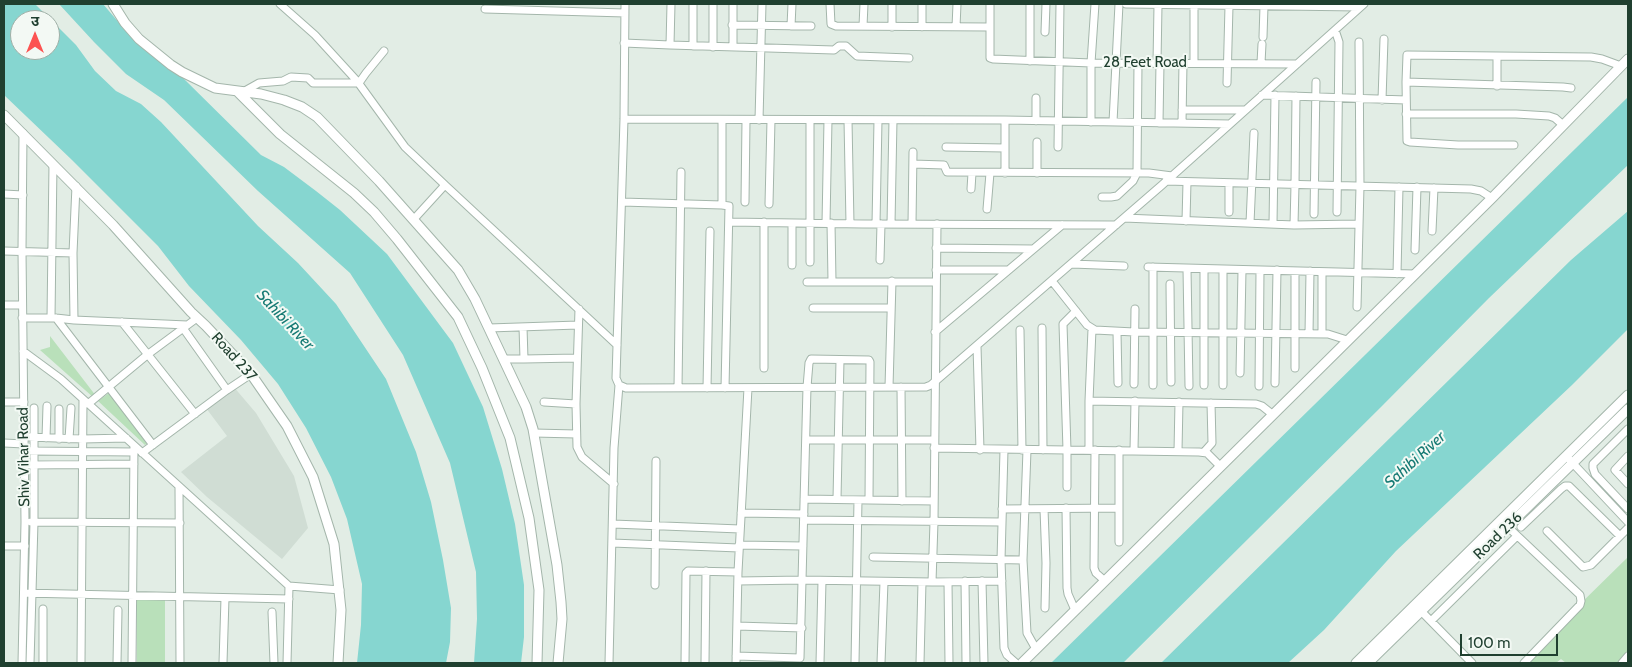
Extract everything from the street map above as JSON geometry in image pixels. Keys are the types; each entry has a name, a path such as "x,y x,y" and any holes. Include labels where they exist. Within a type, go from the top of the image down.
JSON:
{"street":[{"path":"113,4 125,23 139,39 171,66 208,86 262,94 284,100 302,107 317,117 414,219 458,270 469,287 504,359 526,407 534,433 557,565 561,602 562,619 558,663"},
{"path":"280,4 315,35 360,83 405,147 617,345"},
{"path":"609,663 619,385 616,378 624,120 625,4"},
{"path":"670,4 670,45"},
{"path":"693,4 693,46"},
{"path":"712,46 713,4"},
{"path":"733,4 733,47"},
{"path":"759,120 762,4"},
{"path":"791,26 792,4"},
{"path":"830,4 831,24 836,26 892,27 989,27 990,4"},
{"path":"863,26 864,4"},
{"path":"892,4 892,27"},
{"path":"922,4 922,27"},
{"path":"956,27 957,4"},
{"path":"1030,4 1030,61"},
{"path":"1045,32 1046,4"},
{"path":"1058,148 1060,4"},
{"path":"1091,122 1094,4"},
{"path":"1113,122 1118,4"},
{"path":"1126,4 1362,6"},
{"path":"1159,123 1160,4"},
{"path":"1189,5 1194,63"},
{"path":"1227,83 1231,5"},
{"path":"1262,64 1264,6"},
{"path":"619,385 626,388 926,387 935,383 1172,176 1362,6"},
{"path":"485,8 625,12"},
{"path":"732,25 811,26"},
{"name":"28 Feet Road","path":"989,27 990,56 993,59 1091,63 1297,64"},
{"path":"1335,30 1339,42 1337,212"},
{"path":"1382,100 1384,39"},
{"path":"1357,307 1360,186 1359,42"},
{"path":"624,43 834,50 839,46 846,46 857,56 909,58"},
{"path":"360,83 384,51"},
{"path":"1514,144 1458,145 1408,142 1406,139 1406,59 1409,54 1596,58 1621,66"},
{"path":"1497,56 1497,86"},
{"path":"1022,663 1492,198 1628,59"},
{"path":"1102,197 1111,198 1117,196 1133,181 1137,174 1138,62"},
{"path":"1182,63 1182,123"},
{"path":"240,92 259,83 283,81 291,77 308,78 313,84 360,83"},
{"path":"1314,214 1316,82"},
{"path":"1406,82 1571,88"},
{"path":"240,92 280,134 354,193 374,212 458,317 491,388 515,454 529,518 540,590 537,663"},
{"path":"1262,95 1406,100"},
{"path":"1273,224 1275,96"},
{"path":"1294,225 1296,96"},
{"path":"1036,98 1036,121"},
{"path":"1182,110 1245,110"},
{"name":"Road 237","path":"4,114 76,186 251,374 288,426 313,477 334,544 340,590 341,631 338,663"},
{"path":"1406,114 1516,114 1549,116 1555,118 1563,125"},
{"path":"624,120 1005,120 1230,124"},
{"path":"722,120 722,204"},
{"path":"745,202 746,120"},
{"path":"769,204 771,120"},
{"path":"810,120 810,262"},
{"path":"828,120 829,223 832,281"},
{"path":"848,120 850,224"},
{"path":"878,120 880,260"},
{"path":"891,224 893,120"},
{"path":"1005,120 1005,173"},
{"name":"Shiv Vihar Road","path":"22,663 25,546 22,318 23,133"},
{"path":"1250,224 1254,133"},
{"path":"1037,142 1037,173"},
{"path":"946,147 1005,148"},
{"path":"912,224 913,152"},
{"path":"53,164 51,252 53,318 153,445"},
{"path":"913,164 944,164 947,172 1172,176"},
{"path":"678,388 681,172"},
{"path":"971,189 972,173"},
{"path":"987,209 990,173"},
{"path":"1166,181 1476,189 1492,198"},
{"path":"1186,221 1187,182"},
{"path":"1229,183 1229,212"},
{"path":"414,219 445,185"},
{"path":"74,320 73,253 76,186"},
{"path":"1397,274 1399,187"},
{"path":"1415,250 1417,188"},
{"path":"1432,230 1434,188"},
{"path":"4,194 22,194"},
{"path":"622,202 722,204 729,206 725,388"},
{"path":"1124,218 1250,224 1358,224"},
{"path":"729,222 1116,225"},
{"path":"764,222 764,368"},
{"path":"792,223 792,265"},
{"path":"932,582 937,224"},
{"path":"935,332 1062,225"},
{"path":"707,388 710,231"},
{"path":"936,248 1033,249"},
{"path":"4,250 73,253"},
{"path":"1072,264 1124,266"},
{"path":"1153,385 1150,268 1414,274"},
{"path":"1187,269 1189,386"},
{"path":"1204,269 1204,385"},
{"path":"1223,269 1223,385"},
{"path":"936,270 1008,270"},
{"path":"1240,373 1242,270"},
{"path":"1259,386 1260,270"},
{"path":"1275,382 1277,270"},
{"path":"1295,271 1295,368"},
{"path":"1309,334 1310,272"},
{"path":"1322,272 1322,334"},
{"path":"1052,281 1092,329 1117,332 1322,334 1347,340"},
{"path":"807,282 936,282"},
{"path":"889,387 892,282"},
{"path":"1170,284 1171,382"},
{"path":"4,305 22,305"},
{"path":"578,308 577,447 579,453 614,484"},
{"path":"814,308 891,308"},
{"path":"1134,384 1135,309"},
{"path":"1067,487 1063,324 1076,311"},
{"path":"22,318 53,318 185,326"},
{"path":"86,402 197,318"},
{"path":"122,322 195,414"},
{"path":"489,328 578,325"},
{"path":"185,326 227,390"},
{"path":"523,327 524,359"},
{"path":"1042,328 1043,450"},
{"path":"1092,329 1089,401 1094,508 1094,568 1096,573 1105,581"},
{"path":"1020,330 1025,450 1026,509 1024,560 1027,634 1036,649"},
{"path":"1117,332 1118,383"},
{"path":"977,346 980,450"},
{"path":"23,351 86,402 126,438 134,449 142,453 289,586 340,590"},
{"path":"504,359 577,358"},
{"path":"748,388 739,547 736,660 800,658 807,387 810,360 814,358 870,361 869,500"},
{"path":"837,500 840,360"},
{"path":"142,453 251,374"},
{"path":"901,387 902,501"},
{"path":"1356,663 1371,659 1566,456 1628,395"},
{"path":"1089,401 1256,404 1272,414"},
{"path":"4,402 24,402"},
{"path":"81,663 83,440 86,402"},
{"path":"544,402 576,404"},
{"path":"1134,450 1135,402"},
{"path":"1178,451 1179,402"},
{"path":"1204,452 1212,443 1211,403"},
{"path":"46,438 47,406"},
{"path":"30,663 34,522 34,408"},
{"path":"70,439 71,408"},
{"path":"59,409 59,439"},
{"name":"Road 236","path":"1371,659 1628,409"},
{"path":"1628,429 1593,464 1593,468 1595,474 1628,509"},
{"path":"534,433 576,434"},
{"path":"25,444 33,438 83,440 126,438"},
{"path":"806,440 934,440"},
{"path":"4,443 25,444 33,451 83,452 134,449"},
{"path":"934,448 1204,452 1220,466"},
{"path":"132,663 134,449"},
{"path":"1004,450 1001,522 1004,648 1007,655 1016,663"},
{"path":"1119,450 1119,542"},
{"path":"1566,456 1628,522"},
{"path":"1628,456 1615,470 1628,484"},
{"path":"656,461 656,585"},
{"path":"25,465 134,464"},
{"path":"1521,527 1561,489 1569,486 1620,536"},
{"path":"180,487 180,663"},
{"path":"804,499 934,501"},
{"path":"856,663 858,500"},
{"path":"1066,508 1067,588 1075,610"},
{"path":"1002,509 1119,508"},
{"path":"1044,509 1045,608"},
{"path":"741,513 858,520 1001,522"},
{"path":"25,522 180,523"},
{"path":"613,524 740,529"},
{"path":"1508,527 1580,595 1581,601 1580,605 1524,663"},
{"path":"1547,531 1583,567 1591,565 1628,528"},
{"path":"1431,621 1517,536"},
{"path":"612,543 739,547 803,546"},
{"path":"4,546 25,546"},
{"path":"873,557 1024,560"},
{"path":"685,663 686,573 688,571 738,572"},
{"path":"705,663 706,571"},
{"path":"820,663 822,580"},
{"path":"738,581 1002,581"},
{"path":"965,581 966,663"},
{"path":"982,581 984,663"},
{"path":"881,663 884,582"},
{"path":"920,663 922,582"},
{"path":"948,582 949,663"},
{"path":"288,663 289,586"},
{"path":"24,593 289,599"},
{"path":"223,663 225,598"},
{"path":"43,609 43,663"},
{"path":"117,663 118,610"},
{"path":"1421,611 1472,663"},
{"path":"272,612 274,663"},
{"path":"737,626 802,628"},
{"path":"1622,663 1628,656"}],"shaded area":[{"path":"233,386 256,413 294,476 308,528 282,559 207,497 181,472 227,436 206,408"}],"green space":[{"path":"50,336 96,396 94,398 40,350 50,347"},
{"path":"109,393 148,442 145,445 98,401"},
{"path":"1628,557 1628,652 1617,663 1566,663 1561,659 1556,663 1520,663"},
{"path":"137,600 165,600 165,663 137,663"}],"water":[{"name":"Sahibi River","path":"4,4 35,4 41,10 10,10 10,60 60,60 60,29 76,45 95,71 116,91 141,104 161,122 258,226 298,263 336,304 386,379 416,452 431,502 451,608 450,642 446,663 357,663 361,625 362,584 347,519 331,477 306,428 278,384 241,340 189,286 158,246 4,95"},
{"path":"59,4 103,4 126,31 181,76 261,155 284,167 316,191 340,210 387,254 453,343 483,407 502,469 515,524 524,585 524,637 521,663 474,663 477,619 476,572 450,463 403,355 350,273 258,191 164,100 126,74"},
{"path":"1628,97 1628,165 1489,298 1123,663 1051,663"},
{"name":"Sahibi River","path":"1628,211 1628,329 1572,385 1396,551 1324,630 1288,663 1161,663 1571,260"}]}
